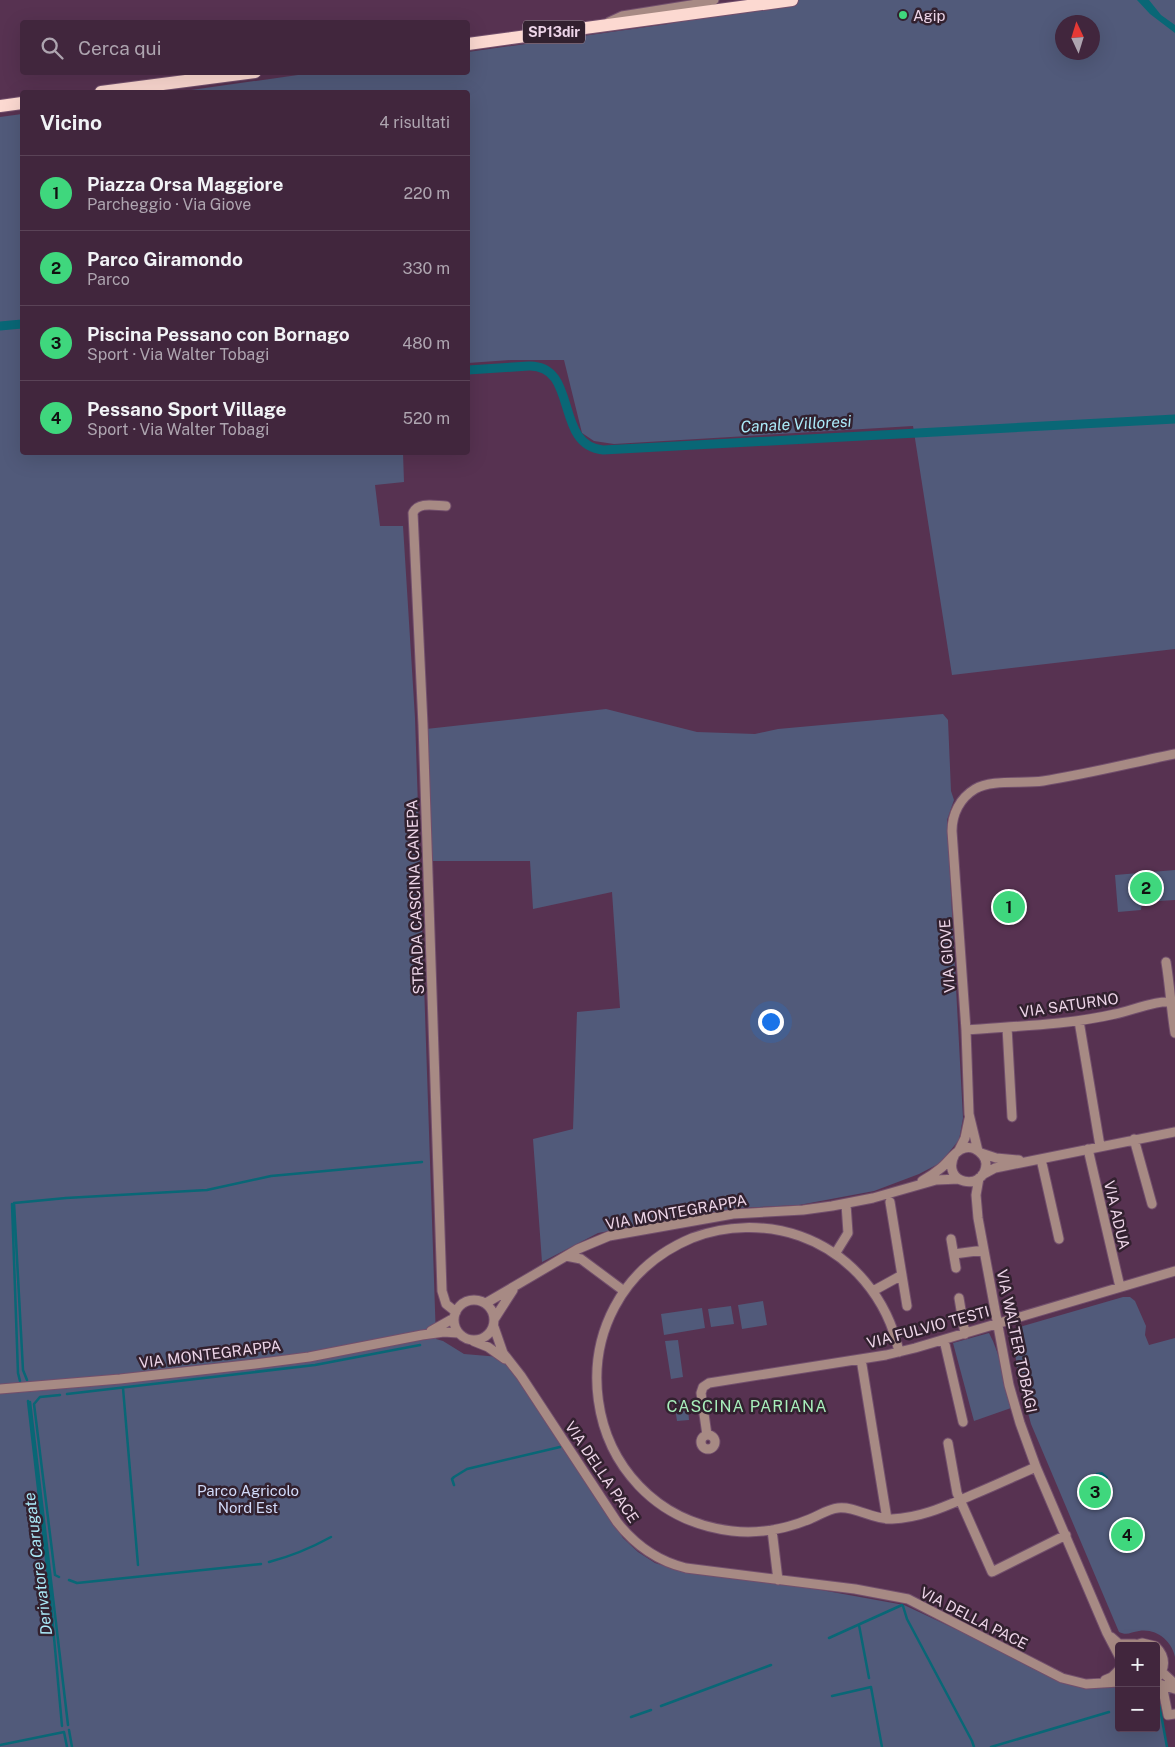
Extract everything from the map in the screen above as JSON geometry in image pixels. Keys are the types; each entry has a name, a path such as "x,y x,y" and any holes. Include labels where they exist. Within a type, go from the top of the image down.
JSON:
{"main road":[{"name":"SP13dir","path":"470,44 792,0"},
{"path":"116,90 232,75"},
{"path":"0,106 20,102"}],"street":[{"path":"605,25 613,19 622,16 703,4 714,0"},
{"name":"STRADA CASCINA CANEPA","path":"446,506 419,506 415,508 413,513 423,725 442,1290 445,1302 455,1315"},
{"name":"VIA GIOVE","path":"957,1152 966,1135 969,1114 966,1030 952,827 955,812 974,789 984,786 1041,781 1175,754"},
{"path":"1166,962 1175,1033"},
{"name":"VIA SATURNO","path":"966,1030 1079,1021 1172,1002"},
{"path":"1079,1021 1100,1146"},
{"path":"1007,1027 1012,1116"},
{"name":"VIA GIOVE","path":"969,1114 980,1152"},
{"path":"1036,1160 999,1158 969,1147 957,1152 952,1159 952,1170 961,1180 974,1181 995,1168 1036,1160 1134,1139 1175,1132"},
{"path":"1134,1139 1152,1204"},
{"name":"VIA ADUA","path":"1088,1149 1120,1287"},
{"name":"VIA MONTEGRAPPA","path":"913,1187 940,1169 957,1152"},
{"path":"980,1152 986,1166 981,1177"},
{"path":"1036,1160 1059,1239"},
{"name":"VIA WALTER TOBAGI","path":"981,1177 976,1195 978,1218 1011,1392 1036,1467 1115,1648"},
{"name":"VIA MONTEGRAPPA","path":"486,1303 515,1288 566,1256 605,1237 733,1214 803,1210 846,1204 943,1179 961,1180"},
{"name":"VIA WALTER TOBAGI","path":"961,1180 971,1195 978,1218"},
{"path":"890,1202 907,1306"},
{"path":"835,1254 848,1233 846,1204"},
{"path":"899,1352 890,1323 873,1291 860,1276 835,1254 805,1238 781,1231 751,1228 725,1229 695,1237 671,1249 641,1272 624,1291 604,1329 598,1351 597,1398 602,1423 610,1443 620,1462 635,1482 668,1509 686,1519 714,1528 732,1531 758,1532 796,1525 825,1511 838,1508 887,1519 928,1514 1036,1467"},
{"path":"951,1239 956,1268"},
{"path":"954,1254 984,1250"},
{"path":"566,1256 581,1259 624,1291"},
{"name":"VIA FULVIO TESTI","path":"707,1435 701,1393 703,1387 709,1383 899,1352 1175,1271"},
{"path":"873,1291 902,1275"},
{"name":"VIA MONTEGRAPPA","path":"494,1323 515,1288"},
{"path":"959,1298 965,1334"},
{"path":"477,1300 486,1303 492,1310 494,1323 487,1336 480,1340 473,1340 465,1338 458,1333 455,1327 455,1315 460,1306 468,1301 477,1300"},
{"name":"VIA MONTEGRAPPA","path":"422,1335 438,1328 455,1315"},
{"name":"VIA DELLA PACE","path":"494,1323 501,1349 521,1376 617,1522 641,1547 660,1560 686,1568 855,1589 908,1599 1062,1678 1075,1683 1115,1682"},
{"name":"VIA MONTEGRAPPA","path":"0,1389 139,1377 264,1363 344,1351 422,1335 444,1332 458,1333"},
{"name":"VIA DELLA PACE","path":"473,1340 488,1347 512,1366"},
{"path":"944,1340 963,1422"},
{"path":"861,1359 887,1519"},
{"path":"948,1443 960,1500 992,1572 1066,1535"},
{"path":"772,1530 778,1580"},
{"path":"1107,1633 1117,1642"},
{"path":"1160,1653 1164,1658 1160,1676"},
{"path":"1093,1684 1111,1678 1115,1674"},
{"path":"1160,1680 1175,1684"},
{"path":"1160,1681 1175,1689"},
{"path":"1160,1684 1168,1715 1175,1714"}],"green space":[{"path":"741,0 1175,0 1175,649 952,675 913,426 614,444 594,441 582,433 564,360 511,360 470,363 470,90 191,90 298,75 470,75 470,52 668,24 724,11"},
{"name":"Parco Agricolo Nord Est","path":"20,114 20,455 403,455 404,482 375,485 380,526 403,526 415,718 436,1339 443,1341 464,1354 500,1357 521,1381 623,1538 638,1552 655,1563 684,1572 788,1584 904,1605 1011,1655 1048,1676 1067,1684 1084,1688 1115,1684 1115,1732 1160,1732 1160,1708 1167,1747 0,1747 0,117"},
{"path":"606,709 697,732 755,734 778,729 943,714 948,720 951,791 954,800 947,820 963,1118 959,1140 940,1163 919,1174 874,1191 799,1205 738,1208 598,1233 542,1262 533,1139 573,1129 577,1012 620,1008 612,892 533,909 530,861 430,861 426,729"},
{"path":"1175,870 1175,900 1142,902 1141,910 1118,912 1115,875"},
{"path":"1123,1297 1130,1297 1135,1301 1146,1326 1145,1335 1149,1345 1175,1338 1175,1657 1167,1641 1157,1634 1145,1631 1127,1634 1119,1632 1031,1424 1019,1380 1013,1340 1014,1334 1023,1326"},
{"path":"763,1301 767,1325 742,1329 738,1305"},
{"path":"731,1306 734,1324 711,1327 708,1309"},
{"path":"702,1308 705,1328 664,1335 661,1314"},
{"path":"989,1333 1000,1360 1011,1408 974,1421 953,1343"},
{"path":"678,1340 683,1377 671,1379 665,1341"},
{"path":"687,1399 689,1420 677,1421 674,1401"},
{"name":"Parco Agricolo Nord Est","path":"1160,1688 1161,1688 1171,1694 1160,1697"}],"shaded area":[{"path":"1137,0 1149,0 1161,15 1175,25 1175,33 1150,14"},
{"path":"1102,1472 1108,1477 1104,1488 1108,1500 1107,1506 1103,1509 1098,1507 1094,1498 1081,1490 1084,1481 1097,1482 1096,1473"}],"waterway":[{"name":"Canale Villoresi","path":"0,326 20,324"},
{"name":"Canale Villoresi","path":"470,370 529,366 545,369 555,378 578,435 588,445 603,450 1175,419"},
{"path":"27,1380 23,1370 14,1203 207,1190 271,1176 422,1162"},
{"path":"12,1204 18,1373 20,1381"},
{"path":"67,1394 315,1365 420,1345"},
{"path":"123,1388 138,1565"},
{"path":"59,1577 55,1575 34,1404 40,1397 60,1395"},
{"name":"Derivatore Carugate","path":"28,1401 50,1593 62,1726"},
{"name":"Derivatore Carugate","path":"30,1402 68,1725"},
{"path":"454,1485 452,1479 467,1469 560,1447"},
{"path":"269,1562 316,1545 331,1537"},
{"path":"69,1580 77,1583 261,1564"},
{"path":"829,1638 902,1605"},
{"path":"903,1606 907,1619 974,1747"},
{"path":"859,1625 869,1678"},
{"path":"661,1706 771,1665"},
{"path":"832,1696 871,1687 882,1747"},
{"path":"1160,1708 1167,1747"},
{"path":"631,1717 651,1710"},
{"path":"991,1747 1109,1712"},
{"name":"Derivatore Carugate","path":"69,1730 72,1747"},
{"path":"64,1732 67,1747"},
{"path":"0,1745 64,1732"}],"place":[{"name":"Agip","path":"903,15"},
{"name":"Parco Giramondo","path":"1146,888"},
{"name":"Piazza Orsa Maggiore","path":"1009,907"},
{"name":"Piscina Pessano con Bornago","path":"1095,1492"},
{"name":"Pessano Sport Village","path":"1127,1535"}],"district":[{"name":"CASCINA PARIANA","path":"747,1406"}]}
